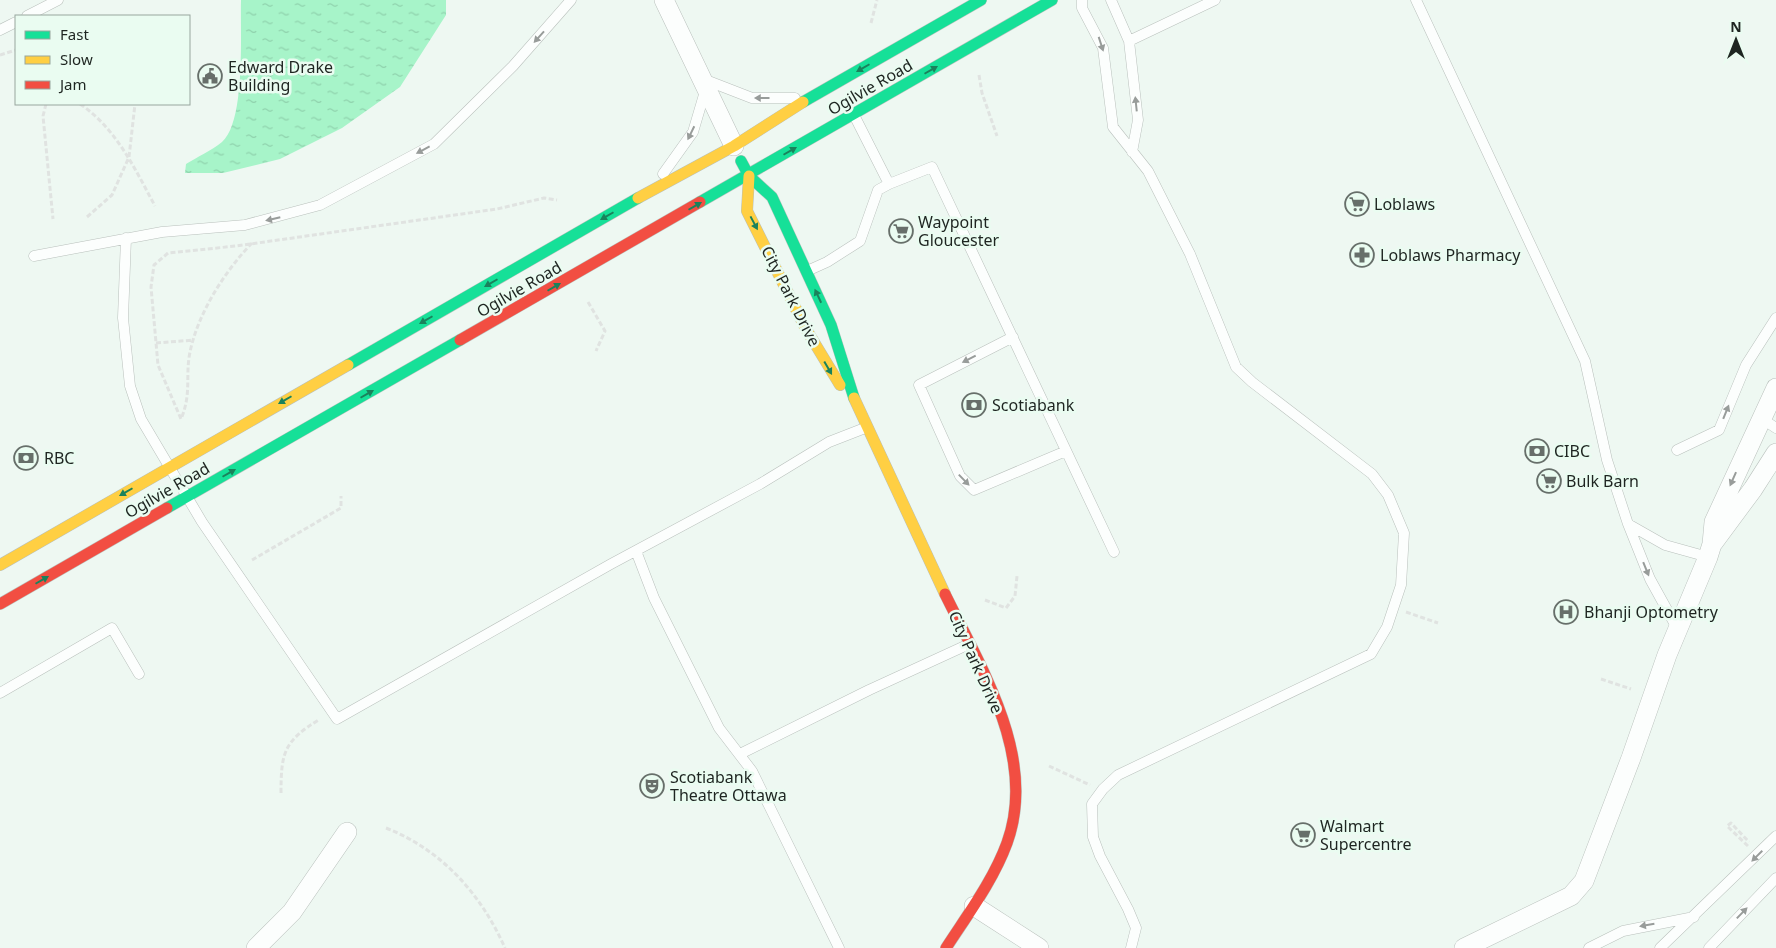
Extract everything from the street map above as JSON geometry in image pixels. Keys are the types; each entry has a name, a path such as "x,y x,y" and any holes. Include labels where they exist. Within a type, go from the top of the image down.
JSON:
{"main road":[{"name":"Ogilvie Road","path":"0,565 650,192 734,146 811,98 981,0"},
{"name":"Ogilvie Road","path":"0,604 1052,0"},
{"name":"City Park Drive","path":"734,146 748,176 772,197 832,325 857,408 991,690 1003,722 1012,761 1016,801 1010,832 1001,860 946,948"},
{"name":"City Park Drive","path":"748,176 748,212 806,329 834,378 857,408"}],"street":[{"name":"City Park Drive","path":"664,0 734,146"},
{"path":"1710,550 1714,522 1768,423 1776,388"},
{"path":"1464,948 1572,896 1584,881 1677,628 1710,550 1776,453"},
{"path":"256,948 292,912 347,832"},
{"path":"974,906 1039,948"}],"lane":[{"path":"29,15 58,0"},
{"path":"34,256 162,232 245,225 320,206 434,144 513,66 572,0"},
{"path":"1082,0 1082,8 1103,48 1113,127 1148,171 1190,254 1236,367 1252,382 1372,474 1388,495 1404,533 1401,585 1386,627 1370,654 1118,775 1103,789 1092,804 1093,837 1100,856 1128,908 1136,928 1131,948"},
{"path":"1111,0 1129,41 1138,120 1132,152"},
{"path":"1129,41 1215,0"},
{"path":"1416,0 1585,361 1607,460 1628,524 1650,579 1677,628"},
{"path":"0,30 15,22"},
{"path":"650,192 693,132 704,83 752,98 811,98"},
{"path":"854,114 889,184"},
{"path":"807,272 860,241 878,190 932,167 1114,552"},
{"path":"126,238 124,318 130,386 141,419 186,498 337,720 636,550 760,484 830,442 866,427"},
{"path":"1677,450 1720,430 1746,365 1776,318"},
{"path":"1013,337 919,385 960,476 974,490 1066,451"},
{"path":"1628,524 1665,546 1710,550"},
{"path":"636,550 654,598 719,728 740,754 756,779 839,948"},
{"path":"0,693 112,628 139,674"},
{"path":"740,754 869,690 969,645"},
{"path":"1660,948 1776,836"},
{"path":"1708,948 1776,878"},
{"path":"1589,948 1623,931 1695,916"}],"path":[{"path":"872,23 877,0"},
{"path":"0,55 15,50"},
{"path":"979,75 982,93 997,136"},
{"path":"46,105 43,116 53,219"},
{"path":"82,105 94,113 129,157 155,206"},
{"path":"88,217 112,195 129,157 135,105"},
{"path":"252,243 233,263 210,300 190,352 188,403 181,419 158,365 151,287 154,264 168,252 252,243 497,209 544,198 557,200"},
{"path":"588,302 605,331 596,351"},
{"path":"156,343 194,340"},
{"path":"252,560 341,508 341,496"},
{"path":"985,600 1006,608 1015,596 1017,576"},
{"path":"1405,612 1438,623"},
{"path":"1601,679 1631,688"},
{"path":"281,793 282,765 291,741 300,732 320,720"},
{"path":"1049,766 1090,785"},
{"path":"1743,838 1727,826 1731,823 1748,844"},
{"path":"386,828 405,836 442,860 477,898 495,925 505,948"}],"water":[{"path":"241,0 446,0 446,15 400,87 342,128 280,159 223,173 185,173 186,164 222,142 230,131 235,115 240,75"}],"traffic: fast":[{"path":"803,102 981,0"},
{"path":"700,202 1052,0"},
{"path":"741,161 749,176 772,197 831,325 854,398"},
{"path":"348,365 638,198"},
{"path":"167,508 460,340"}],"traffic: slow":[{"path":"638,198 734,146 803,102"},
{"path":"749,176 747,211 806,329 840,385"},
{"path":"0,565 348,365"},
{"path":"854,398 945,594"}],"traffic: jam":[{"path":"460,340 700,202"},
{"path":"0,604 167,508"},
{"path":"945,594 989,683 1001,714 1010,746 1015,779 1015,811 1007,843 995,871 980,897 946,948"}],"place":[{"name":"Edward Drake Building","path":"210,76"},
{"name":"Loblaws","path":"1357,204"},
{"name":"Waypoint Gloucester","path":"901,231"},
{"name":"Loblaws Pharmacy","path":"1362,255"},
{"name":"Scotiabank","path":"974,405"},
{"name":"CIBC","path":"1537,451"},
{"name":"RBC","path":"26,458"},
{"name":"Bulk Barn","path":"1549,481"},
{"name":"Bhanji Optometry","path":"1566,612"},
{"name":"Scotiabank Theatre Ottawa","path":"652,786"},
{"name":"Walmart Supercentre","path":"1303,835"}]}
